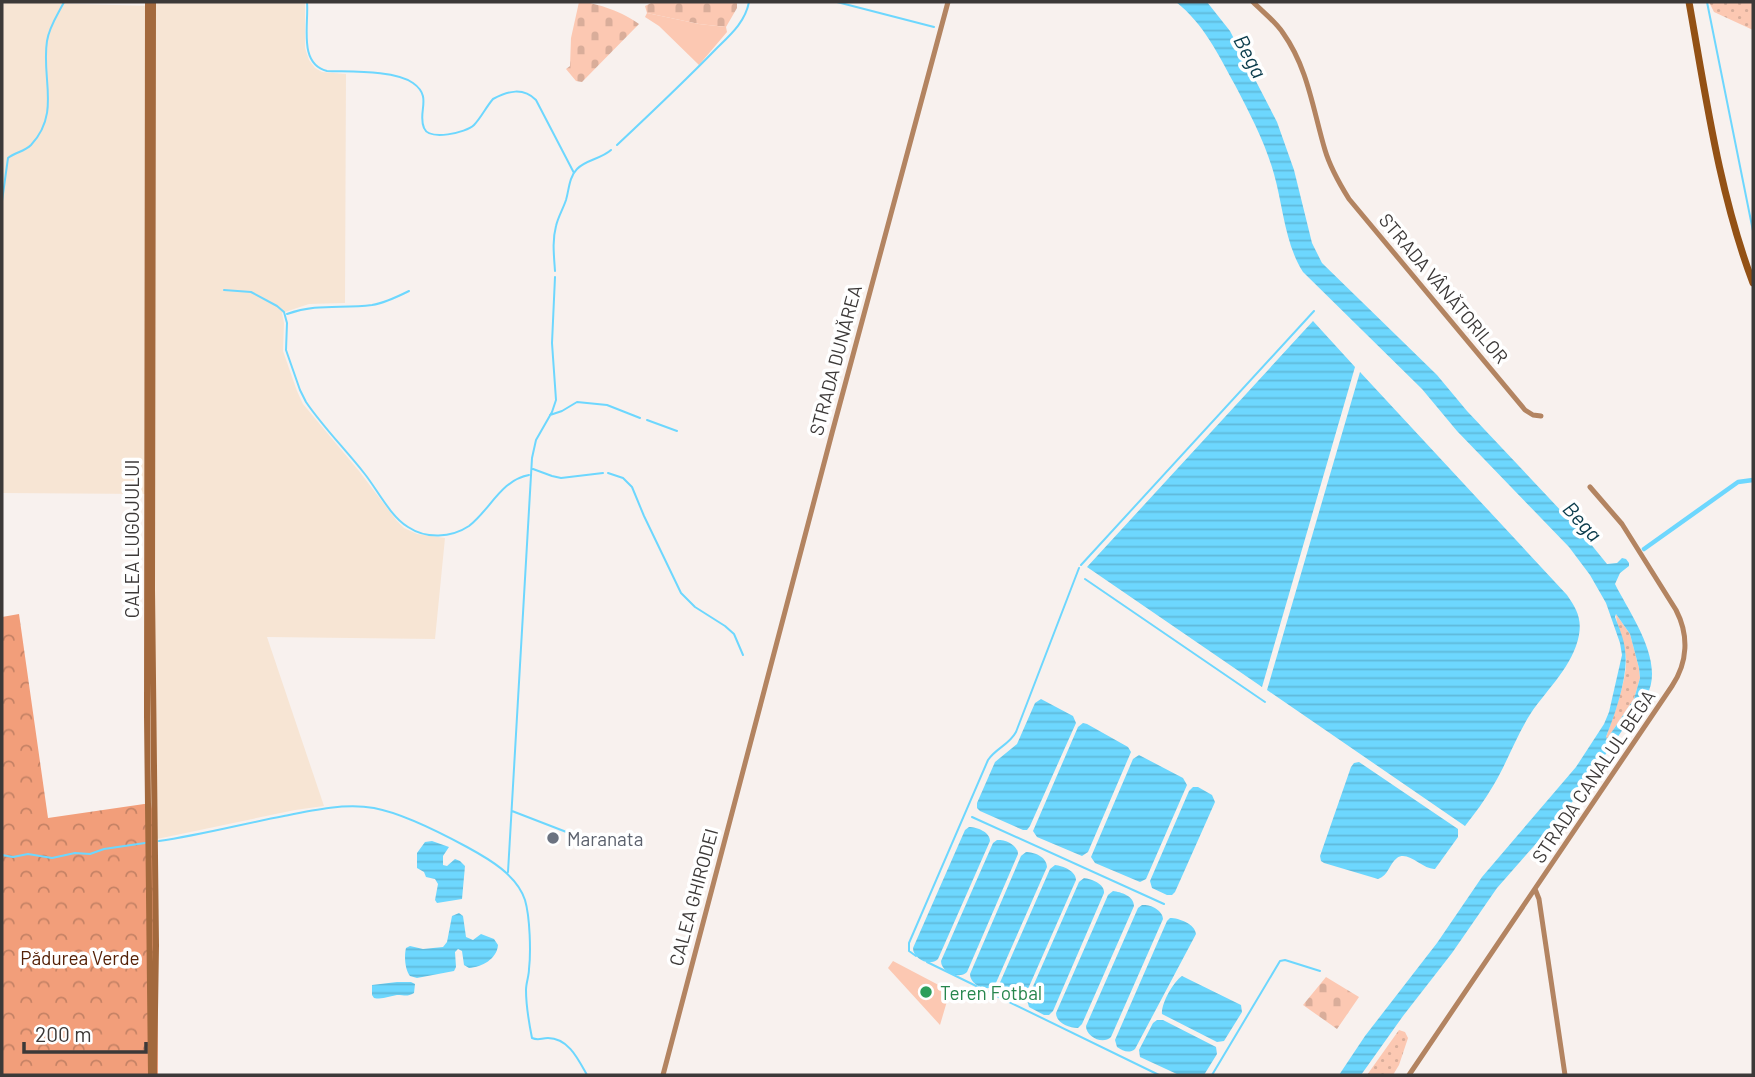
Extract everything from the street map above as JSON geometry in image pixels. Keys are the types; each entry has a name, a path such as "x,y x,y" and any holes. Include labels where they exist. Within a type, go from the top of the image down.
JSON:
{"highway":[{"path":"1689,2 1718,165 1737,238 1753,284"}],"main road":[{"name":"CALEA LUGOJULUI","path":"148,2 147,716 153,1075"},
{"name":"CALEA LUGOJULUI","path":"153,2 152,590 156,933 153,1075"}],"street":[{"name":"STRADA DUNĂREA","path":"754,727 948,2"},
{"name":"STRADA VÂNĂTORILOR","path":"1253,2 1282,32 1298,60 1325,151 1332,169 1354,206 1516,399 1530,414 1541,416"},
{"name":"STRADA CANALUL BEGA","path":"1409,1075 1676,681 1682,666 1685,652 1684,629 1676,610 1629,533 1590,487"},
{"name":"CALEA GHIRODEI","path":"663,1075 754,727"},
{"path":"1535,889 1539,899 1565,1075"}],"shaded area":[{"path":"2,2 153,6 153,2 305,2 305,48 309,60 322,72 346,74 345,303 309,304 282,313 283,351 303,404 397,521 417,534 445,538 435,639 267,637 324,806 157,839 151,803 148,494 2,493"}],"green space":[{"path":"579,2 610,9 639,24 582,82 576,81 566,69 570,66 571,38"},
{"path":"653,2 737,2 737,8 726,27 647,13 645,6"},
{"path":"1709,2 1753,2 1753,30 1714,12"},
{"path":"647,13 726,27 727,32 699,65 659,26 645,17"},
{"name":"Pădurea Verde","path":"19,614 48,818 151,803 157,839 158,1075 2,1075 2,617"},
{"path":"1616,614 1630,634 1640,678 1634,699 1607,739 1626,665"},
{"path":"893,961 950,991 940,1025 888,968"},
{"path":"1326,977 1359,997 1337,1029 1303,1005"},
{"path":"1399,1030 1405,1032 1408,1038 1393,1075 1367,1075"}],"water":[{"path":"1176,2 1207,2 1230,31 1277,122 1294,170 1312,243 1322,263 1437,375 1607,564 1617,563 1622,558 1629,563 1615,584 1643,638 1652,668 1647,695 1570,805 1497,888 1361,1075 1339,1075 1365,1036 1437,943 1482,877 1576,767 1609,712 1622,655 1606,603 1569,547 1457,431 1422,389 1303,272 1292,249 1274,174 1257,128 1216,51","holes":["1616,614 1630,634 1640,678 1634,699 1607,739 1620,694 1626,660"]},
{"path":"1313,321 1355,367 1262,687 1087,567"},
{"path":"1360,372 1567,595 1579,618 1579,635 1571,657 1531,713 1493,786 1465,826 1267,690"},
{"path":"1041,699 1073,716 1076,723 1030,826 1023,830 980,811 977,803 995,762 1017,744 1035,703"},
{"path":"1083,723 1128,747 1131,752 1088,852 1082,856 1037,837 1033,831 1078,727"},
{"path":"1139,755 1183,778 1187,785 1146,879 1140,882 1095,863 1091,857 1133,759"},
{"path":"1359,762 1458,829 1458,837 1435,869 1401,856 1394,860 1378,879 1321,861 1320,856 1351,767"},
{"path":"1193,787 1212,795 1215,802 1175,892 1167,895 1152,888 1150,881"},
{"path":"969,827 988,835 990,841 938,959 931,962 922,961 913,948 965,830"},
{"path":"997,840 1010,843 1018,854 967,972 960,975 951,974 941,961 993,843"},
{"path":"432,841 449,847 443,856 443,865 447,866 455,859 465,866 462,899 437,903 435,900 438,884 435,879 426,877 424,872 417,868 417,853 425,842"},
{"path":"1026,852 1042,858 1047,867 995,985 980,987 970,974 1021,856"},
{"path":"1055,865 1071,872 1076,880 1024,998 1017,1001 1008,1000 998,987 1050,869"},
{"path":"1084,878 1100,885 1104,893 1053,1011 1044,1015 1029,1007 1027,1000 1079,882"},
{"path":"1113,891 1129,897 1134,906 1082,1024 1078,1028 1067,1026 1058,1020 1056,1013 1108,895"},
{"path":"1142,905 1156,908 1163,919 1111,1037 1096,1039 1086,1026 1138,908"},
{"path":"459,913 463,916 466,937 473,940 481,934 494,939 498,945 492,958 484,964 469,968 464,965 462,951 458,949 455,952 454,971 417,978 410,976 405,963 406,948 443,947 447,942 452,916"},
{"path":"1170,918 1186,922 1193,927 1196,934 1135,1049 1124,1051 1117,1047 1115,1040"},
{"path":"1182,976 1241,1005 1242,1012 1224,1041 1217,1042 1162,1014 1168,993"},
{"path":"397,982 415,984 414,993 380,999 372,995 372,985"},
{"path":"1157,1020 1163,1020 1216,1047 1217,1054 1204,1075 1179,1075 1140,1057 1139,1050"}],"waterway":[{"path":"2,201 8,158 31,145 45,120 48,108 47,41 64,2"},
{"path":"307,2 308,52 318,67 327,71 384,74 413,83 422,94 424,128 427,132 440,135 470,128 493,99 510,92 526,93 536,100 574,173"},
{"path":"617,145 731,34 744,16 749,2"},
{"path":"837,2 934,27"},
{"path":"1707,2 1753,231"},
{"path":"555,271 555,232 572,176 580,166 611,150"},
{"path":"508,872 532,458 536,440 556,400 552,343 555,277"},
{"path":"224,290 251,292 284,312 287,323 286,350 306,402 390,509 408,527 423,534 438,536 462,530 469,526 503,489 529,475"},
{"path":"287,314 319,307 372,305 409,291"},
{"path":"1081,565 1314,311"},
{"path":"550,415 577,402 607,405 640,418"},
{"path":"647,420 677,431"},
{"path":"533,469 561,478 603,473"},
{"path":"608,473 623,478 632,487 681,593 695,607 734,634 743,655"},
{"path":"1644,549 1738,482 1753,480"},
{"path":"916,956 909,951 909,943 988,760 1016,732 1079,568"},
{"path":"1085,579 1265,702"},
{"path":"159,841 306,812 352,806 397,814 467,847 509,875 525,900 530,944 526,996 532,1038 548,1038 562,1042 572,1051 587,1075"},
{"path":"512,811 595,840"},
{"path":"972,817 1164,904"},
{"path":"600,841 617,843"},
{"path":"2,855 13,857 28,854 52,858 75,853 90,854 104,849 145,843"},
{"path":"1212,1075 1280,961 1285,960 1320,971"},
{"path":"927,962 1159,1075"}],"place":[{"name":"Maranata","path":"553,838"},
{"name":"Teren Fotbal","path":"926,992"}],"water label":[{"name":"Bega","path":"1251,56"},
{"name":"Bega","path":"1583,521"}]}
